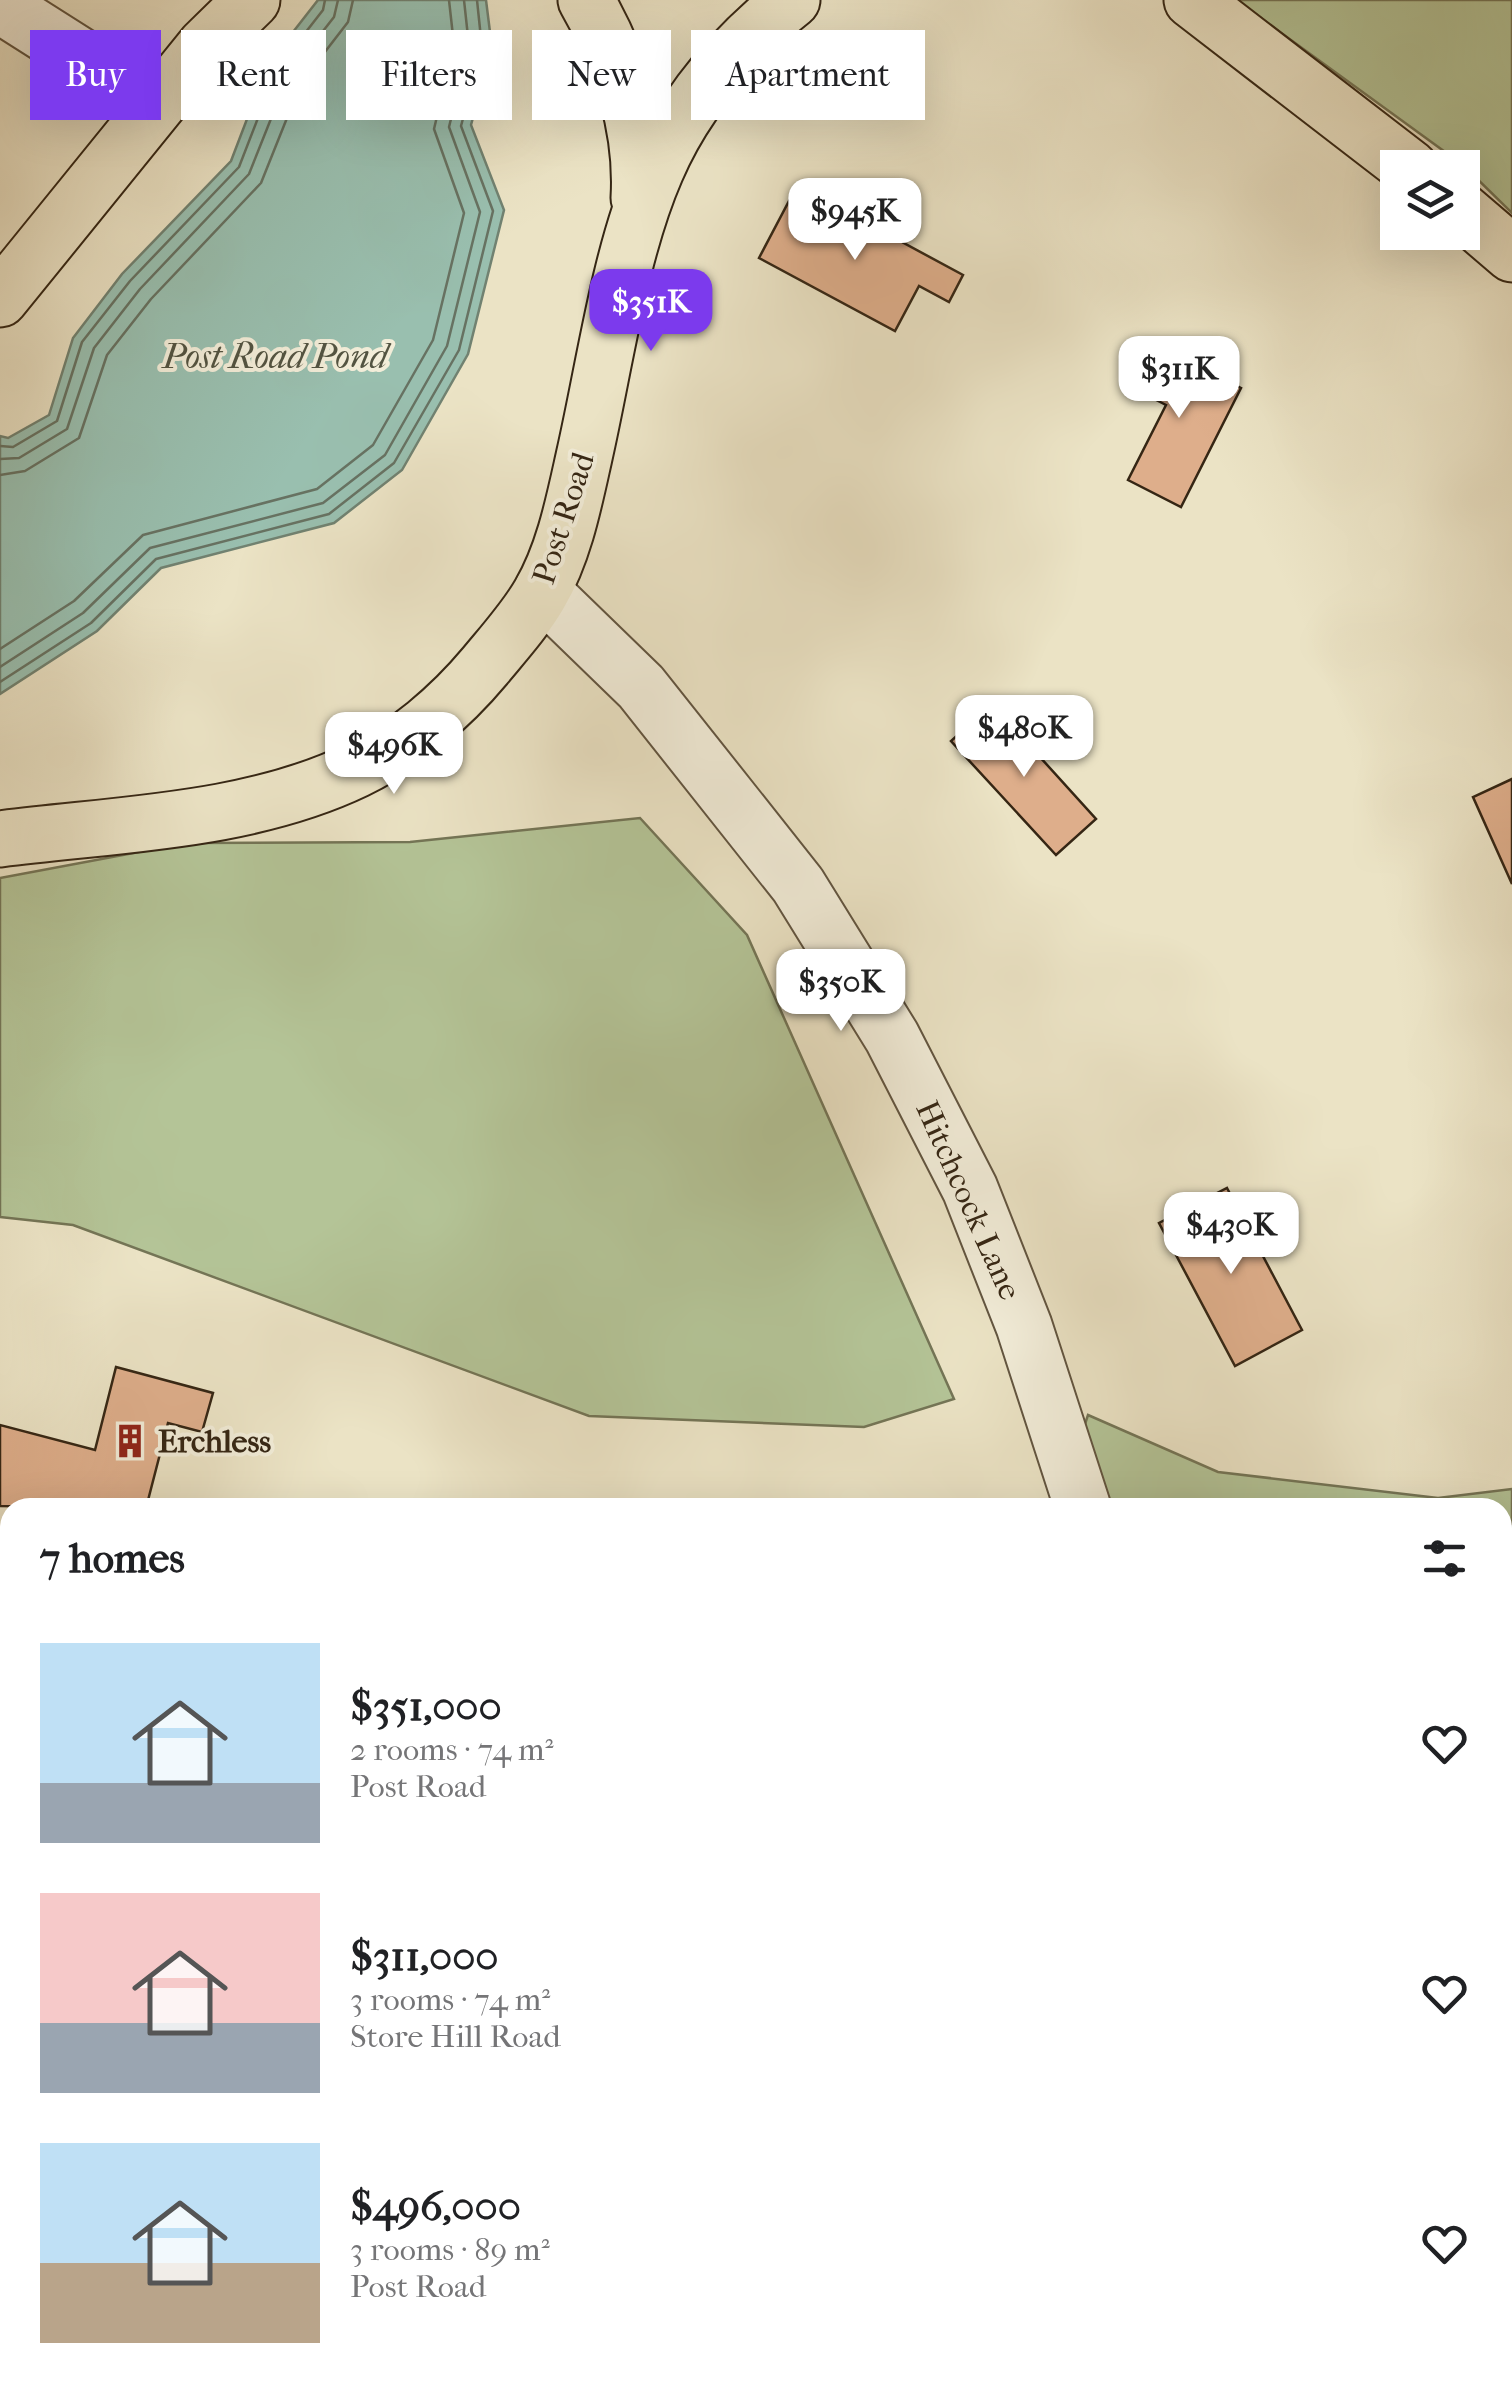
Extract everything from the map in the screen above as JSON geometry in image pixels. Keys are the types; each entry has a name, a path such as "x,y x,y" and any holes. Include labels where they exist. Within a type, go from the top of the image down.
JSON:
{"main road":[{"path":"161,98 252,0"},
{"path":"586,0 610,46 631,110 641,172 638,216"},
{"name":"Post Road","path":"0,839 240,808 281,798 355,770 402,742 453,700 522,621 542,591 577,488 638,216 669,143 697,98 745,40 792,0"},
{"path":"1192,0 1387,150"},
{"path":"0,299 143,120"},
{"path":"1480,226 1512,254"}],"street":[{"path":"0,5 39,30"},
{"name":"Hitchcock Lane","path":"542,591 641,686 798,885 892,1037 970,1189 1024,1326 1079,1498"}],"shaded area":[{"path":"1236,0 1512,0 1512,213 1480,182 1480,150 1442,150"},
{"path":"640,818 747,935 954,1399 864,1427 589,1416 73,1225 0,1217 0,878 187,843 410,842"},
{"path":"1088,1415 1218,1472 1438,1498 1060,1498"},
{"path":"1512,1489 1512,1498 1438,1498"}],"water":[{"name":"Post Road Pond","path":"318,0 486,0 490,30 346,30 346,120 472,120 504,210 468,354 402,470 334,523 161,568 97,631 0,694 0,436 8,438 49,415 73,338 122,274 231,161 247,120 326,120 326,30 295,30"}],"building":[{"path":"789,201 818,217 826,201 963,275 949,302 919,286 895,331 759,258"},
{"path":"1150,341 1241,388 1181,507 1128,480 1166,405 1127,385"},
{"path":"992,704 1096,819 1056,855 951,741"},
{"path":"1512,779 1512,884 1473,797"},
{"path":"1227,1188 1302,1330 1235,1366 1159,1223"},
{"name":"Erchless","path":"116,1367 213,1393 202,1432 168,1423 149,1498 0,1498 0,1425 95,1450"}],"place":[{"name":"Erchless","path":"130,1441"}]}
